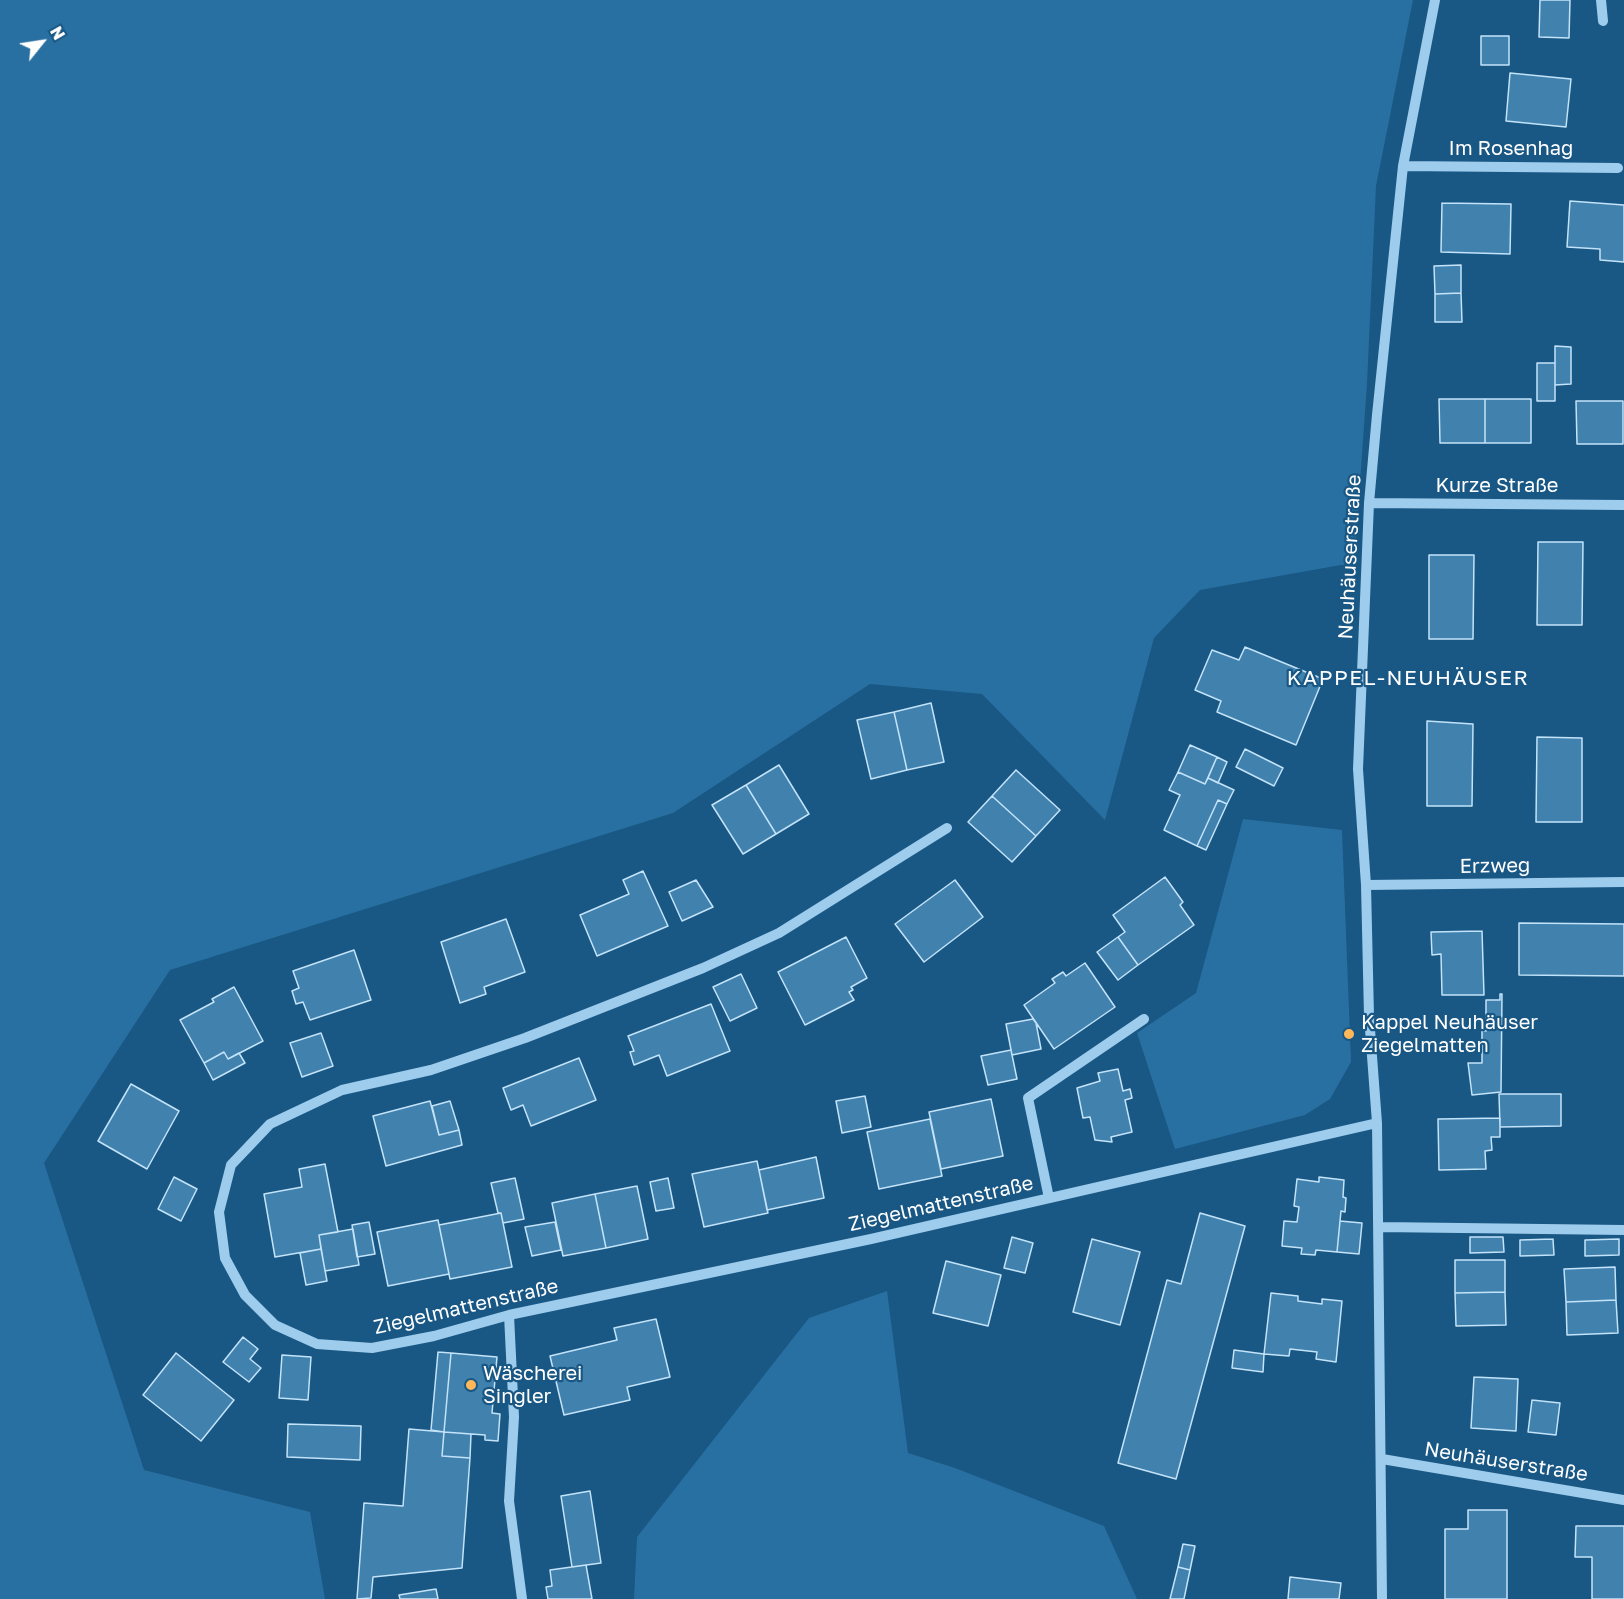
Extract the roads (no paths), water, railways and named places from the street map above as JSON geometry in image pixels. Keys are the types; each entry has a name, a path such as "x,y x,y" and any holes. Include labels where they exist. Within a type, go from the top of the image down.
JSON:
{"street":[{"name":"Neuhäuserstraße","path":"1383,1599 1377,1123 1369,1016 1366,885 1358,769 1369,503 1377,415 1403,166 1435,0"},
{"path":"1601,0 1603,21"},
{"name":"Im Rosenhag","path":"1403,166 1618,168"},
{"name":"Kurze Straße","path":"1369,503 1624,505"},
{"name":"Ziegelmattenstraße","path":"947,828 779,933 703,968 525,1038 430,1070 342,1090 270,1124 231,1165 219,1212 225,1258 245,1295 274,1325 317,1344 372,1348 434,1336 509,1315 871,1239 1377,1123"},
{"name":"Erzweg","path":"1366,885 1624,882"},
{"path":"1049,1198 1028,1098 1144,1018"},
{"path":"1380,1227 1624,1230"},
{"path":"509,1315 514,1417 509,1501 522,1599"},
{"name":"Neuhäuserstraße","path":"1382,1459 1624,1500"}],"place":[{"name":"Kappel Neuhäuser Ziegelmatten","path":"1349,1034"},
{"name":"Wäscherei Singler","path":"471,1385"}],"district":[{"name":"KAPPEL-NEUHÄUSER","path":"1408,678"}]}
